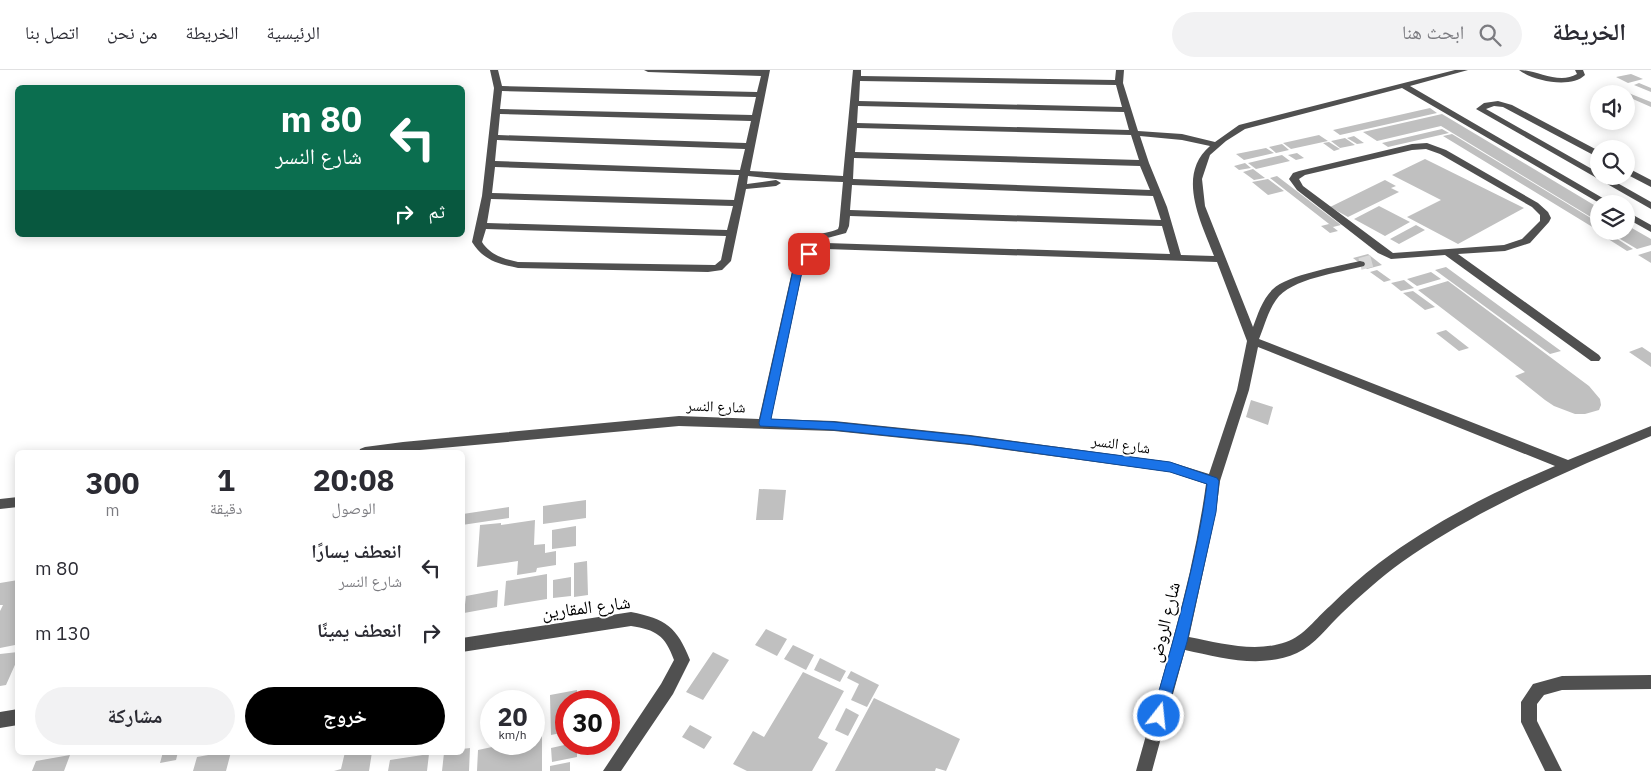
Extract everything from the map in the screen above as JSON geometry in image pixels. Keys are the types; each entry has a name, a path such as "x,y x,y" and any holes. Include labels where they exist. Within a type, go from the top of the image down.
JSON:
{"street":[{"path":"494,70 498,88 488,196 477,242 480,249 496,260 518,265 718,268 726,261 765,72 648,70"},
{"path":"1120,70 1119,83 1176,256"},
{"path":"1464,70 1242,127 1223,139 1206,154 1197,180 1200,206 1253,341 1567,465"},
{"path":"1523,70 1567,80 1580,77 1582,75 1579,70"},
{"path":"842,247 856,74 1119,83"},
{"path":"1404,86 1592,195"},
{"path":"498,88 760,95"},
{"path":"854,103 1128,110"},
{"path":"1590,150 1510,107 1488,104 1480,109 1590,171"},
{"path":"496,111 754,118"},
{"path":"852,126 1136,133 1182,138 1217,145"},
{"path":"493,138 749,146"},
{"path":"1376,260 1391,256 1505,248 1520,244 1526,241 1544,222 1545,214 1535,205 1443,152 1427,146 1412,147 1296,175 1294,179 1300,188 1391,256"},
{"path":"850,155 1144,163"},
{"path":"490,164 744,173 847,182"},
{"path":"1635,175 1651,184"},
{"path":"742,187 768,182 847,182 1156,193"},
{"path":"1614,185 1631,195"},
{"path":"1635,197 1651,190"},
{"path":"488,196 738,202"},
{"path":"1635,197 1651,206"},
{"path":"844,213 1165,223"},
{"path":"1635,219 1651,229"},
{"path":"482,226 732,234"},
{"path":"764,423 798,266 797,246 806,238 837,234 842,231"},
{"path":"798,266 815,248 826,246 1176,256 1220,259"},
{"path":"1449,253 1595,358"},
{"name":"شارع الروض","path":"1144,771 1180,642 1209,512 1213,481 1243,390 1253,341 1269,301 1277,291 1288,283 1304,277 1360,264"},
{"name":"شارع النسر","path":"385,450 679,421 764,423 834,426 970,440 1170,467 1213,481"},
{"path":"1180,642 1238,654 1269,655 1293,648 1305,640 1369,580 1435,532 1478,507 1567,465 1651,432"},
{"path":"0,504 15,502"},
{"name":"شارع المقارين","path":"465,645 631,619 657,623 676,641 682,660 667,689 611,771"},
{"path":"1554,771 1529,722 1529,702 1539,689 1562,683 1651,682"},
{"path":"0,720 15,718"}],"building":[{"path":"1631,74 1643,79 1628,83 1616,77"},
{"path":"1639,83 1651,88 1651,92 1635,85"},
{"path":"1635,96 1651,102 1651,107 1635,100"},
{"path":"1430,108 1437,113 1340,135 1333,130"},
{"path":"1442,114 1590,203 1590,217 1441,126 1377,141 1363,132"},
{"path":"1442,129 1449,133 1388,147 1382,143"},
{"path":"1452,134 1590,218 1590,226 1443,136"},
{"path":"1319,135 1328,141 1291,149 1283,143"},
{"path":"1354,136 1364,143 1357,144 1347,138"},
{"path":"1345,138 1355,145 1340,148 1331,141"},
{"path":"1329,142 1340,149 1334,151 1323,143"},
{"path":"1282,144 1289,150 1276,153 1269,147"},
{"path":"1266,148 1274,153 1244,160 1236,154"},
{"path":"1297,153 1304,158 1296,160 1288,155"},
{"path":"1282,155 1290,161 1256,169 1248,163"},
{"path":"1425,159 1524,208 1458,244 1407,217 1441,200 1392,175"},
{"path":"1245,163 1251,168 1239,170 1234,166"},
{"path":"1253,169 1265,178 1254,180 1243,172"},
{"path":"1277,176 1341,225 1333,227 1270,178"},
{"path":"1268,179 1284,191 1268,195 1252,182"},
{"path":"1385,180 1396,186 1391,188 1399,192 1348,217 1330,207"},
{"path":"1379,206 1410,222 1385,236 1354,219"},
{"path":"1329,224 1338,231 1330,233 1321,226"},
{"path":"1416,225 1425,230 1399,244 1390,239"},
{"path":"1635,230 1651,239 1651,245 1637,249 1622,240 1635,240"},
{"path":"1610,240 1619,240 1633,249 1627,251"},
{"path":"1651,251 1651,263 1638,255"},
{"path":"1368,254 1382,265 1367,269 1353,258"},
{"path":"1446,267 1561,351 1550,354 1435,270"},
{"path":"1377,270 1391,280 1384,282 1370,272"},
{"path":"1431,272 1441,279 1417,286 1407,279"},
{"path":"1404,280 1414,288 1401,291 1391,283"},
{"path":"1448,281 1589,386 1600,399 1601,405 1599,410 1585,414 1575,414 1554,406 1515,376 1525,372 1418,290"},
{"path":"1413,291 1435,307 1425,310 1403,293"},
{"path":"1446,330 1469,348 1459,351 1436,333"},
{"path":"1642,347 1651,353 1651,367 1629,352"},
{"path":"1251,400 1273,407 1268,425 1246,417"},
{"path":"759,489 786,490 783,520 756,520"},
{"path":"586,500 586,518 543,524 543,506"},
{"path":"509,507 509,518 465,525 465,514"},
{"path":"535,520 534,545 545,544 545,553 556,551 556,565 537,568 536,572 517,575 518,561 477,567 480,525 501,523 501,525"},
{"path":"576,526 576,546 552,549 552,530"},
{"path":"587,561 588,595 574,597 574,563"},
{"path":"547,574 547,599 504,606 506,581"},
{"path":"571,577 571,596 553,598 553,580"},
{"path":"15,580 15,645 0,648 0,611 3,605 0,605 0,583"},
{"path":"498,590 497,607 465,613 466,596"},
{"path":"766,629 787,639 777,656 755,645"},
{"path":"793,645 814,655 806,670 784,659"},
{"path":"15,652 15,665 6,685 0,686 0,654"},
{"path":"713,652 729,660 703,700 686,692"},
{"path":"820,658 846,671 840,682 814,670"},
{"path":"851,671 879,685 867,707 851,700 859,684 847,678"},
{"path":"803,672 844,691 818,738 828,743 812,771 747,771 733,764 753,731 764,737"},
{"path":"555,694 555,734 551,735 550,695"},
{"path":"874,698 960,739 946,771 936,768 935,771 835,771"},
{"path":"846,708 859,715 848,736 835,730"},
{"path":"690,725 712,737 704,749 682,737"},
{"path":"555,747 555,755 577,755 577,757 552,762 551,748"},
{"path":"470,748 469,771 442,771 444,755 465,755 465,749"},
{"path":"478,750 480,750 480,755 542,755 542,771 477,771"},
{"path":"70,755 64,771 32,771 36,761"},
{"path":"162,755 177,755 176,760 160,763"},
{"path":"230,755 226,771 193,771 197,757"},
{"path":"344,755 372,755 369,771 334,771 341,769"},
{"path":"429,755 427,771 388,771 390,760"},
{"path":"570,762 570,771 550,771 550,766"}],"tunnel":[{"path":"1360,264 1375,260"}],"route":[{"path":"809,254 798,266 764,423 834,426 970,440 1170,467 1213,481 1209,512 1180,642 1159,716"}]}
